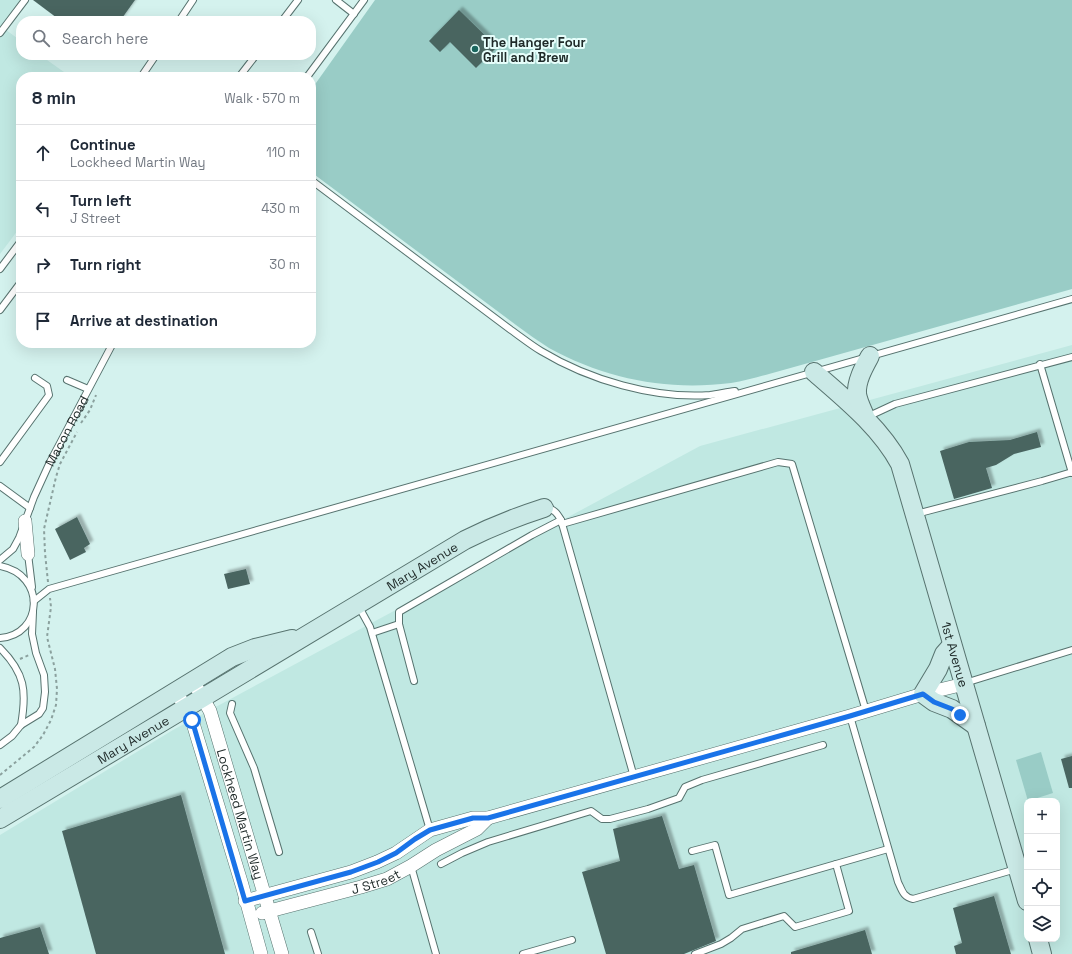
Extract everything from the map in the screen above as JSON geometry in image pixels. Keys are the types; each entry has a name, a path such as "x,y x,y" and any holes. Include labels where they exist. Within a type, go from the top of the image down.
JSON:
{"street":[{"name":"1st Avenue","path":"866,418 857,396 862,371 870,356"},
{"name":"1st Avenue","path":"814,372 866,418 893,449 900,464 1024,890"},
{"name":"Mary Avenue","path":"0,819 186,708 204,699 306,635 465,540 495,526 544,508"},
{"name":"Macon Road","path":"25,521 33,553"},
{"name":"Mary Avenue","path":"0,799 232,657 255,648 306,635"},
{"path":"952,645 944,654 938,670 923,694 934,702 952,709 976,726"},
{"name":"Lockheed Martin Way","path":"193,681 210,711 282,954"},
{"name":"J Street","path":"245,901 351,872 378,862 396,853 430,830 473,818 488,818 923,694 964,684"},
{"name":"Lockheed Martin Way","path":"176,692 186,708 194,727 261,954"},
{"name":"J Street","path":"249,916 269,912 380,881 411,866 436,850 477,829 488,818"},
{"path":"1039,942 1042,954"}],"lane":[{"path":"0,33 25,0"},
{"path":"182,16 193,0"},
{"path":"286,16 298,0"},
{"path":"336,0 354,14"},
{"path":"311,72 364,0"},
{"path":"144,72 153,60"},
{"path":"243,72 252,60"},
{"path":"316,184 511,330 542,351 569,366 594,377 622,386 680,394 710,395 758,388"},
{"path":"0,269 16,248"},
{"path":"0,310 16,289"},
{"path":"34,601 49,589 1072,299"},
{"name":"Macon Road","path":"0,560 12,549 19,538 50,462 110,348"},
{"path":"866,418 895,404 1072,356"},
{"path":"915,515 1072,472 1040,364"},
{"path":"0,462 49,395 47,386 36,378"},
{"path":"67,380 88,389"},
{"path":"414,681 399,624 399,612 532,535 562,522 778,462 792,464 866,711"},
{"path":"0,486 30,508"},
{"path":"544,508 551,508 557,513 562,522 634,777"},
{"name":"Macon Road","path":"20,725 39,714 43,708 45,692 44,675 36,653 32,634 34,601 32,590 33,553"},
{"path":"0,566 10,568 19,573 27,581 32,590"},
{"path":"358,605 372,633 430,830"},
{"path":"0,638 12,635 21,630 28,622 33,612"},
{"path":"372,633 399,624"},
{"path":"0,648 14,663 23,683 24,702 20,725 12,736 0,745"},
{"path":"964,684 1072,650"},
{"path":"232,704 230,713 254,768 279,852"},
{"path":"850,716 898,882 907,898 913,899 1018,869"},
{"path":"441,864 488,842 592,811 602,819 610,819 648,809 679,798 685,787 702,780 823,745"},
{"path":"692,851 715,845 729,894 888,849"},
{"path":"695,954 721,944 742,929 784,916 795,927 848,911 836,864"},
{"path":"411,866 436,954"},
{"path":"312,932 318,954"},
{"path":"523,954 572,940"}],"path":[{"path":"81,423 90,410 98,391"},
{"path":"47,575 44,529 60,464 78,430"},
{"path":"33,553 45,553"},
{"path":"19,660 26,656"}],"shaded area":[{"path":"0,0 29,0 6,30 16,37 16,60 47,60 64,72 16,72 16,233 0,254"},
{"path":"375,0 1072,0 1072,289 769,374 731,383 707,385 660,384 614,375 592,368 549,348 316,176 316,83"},
{"path":"1072,345 1072,954 0,954 0,835 173,730 700,446"},
{"path":"1041,752 1053,793 1037,798 1027,798 1016,760"}],"building":[{"path":"33,0 135,0 124,16 54,16"},
{"path":"459,10 497,47 476,68 450,42 440,52 429,41"},
{"path":"1037,432 1041,447 1014,454 996,465 986,468 992,488 954,499 940,451 969,442 1010,440"},
{"path":"77,517 90,544 84,548 86,552 70,560 55,529"},
{"path":"246,569 250,584 228,589 224,574"},
{"path":"1072,756 1072,788 1069,788 1061,759"},
{"path":"181,795 225,954 96,954 62,831"},
{"path":"662,816 679,869 694,865 716,941 684,954 606,954 582,872 620,861 613,829"},
{"path":"994,896 1011,954 956,954 954,946 962,943 953,908"},
{"path":"40,927 49,954 0,954 0,938"},
{"path":"865,930 872,954 791,954 791,952"}],"place":[{"name":"The Hanger Four Grill and Brew","path":"475,49"}],"route":[{"path":"192,720 242,885 245,901 351,872 378,862 396,853 430,830 451,823 473,818 488,818 648,774 923,694 934,702 952,709 960,715"}]}
